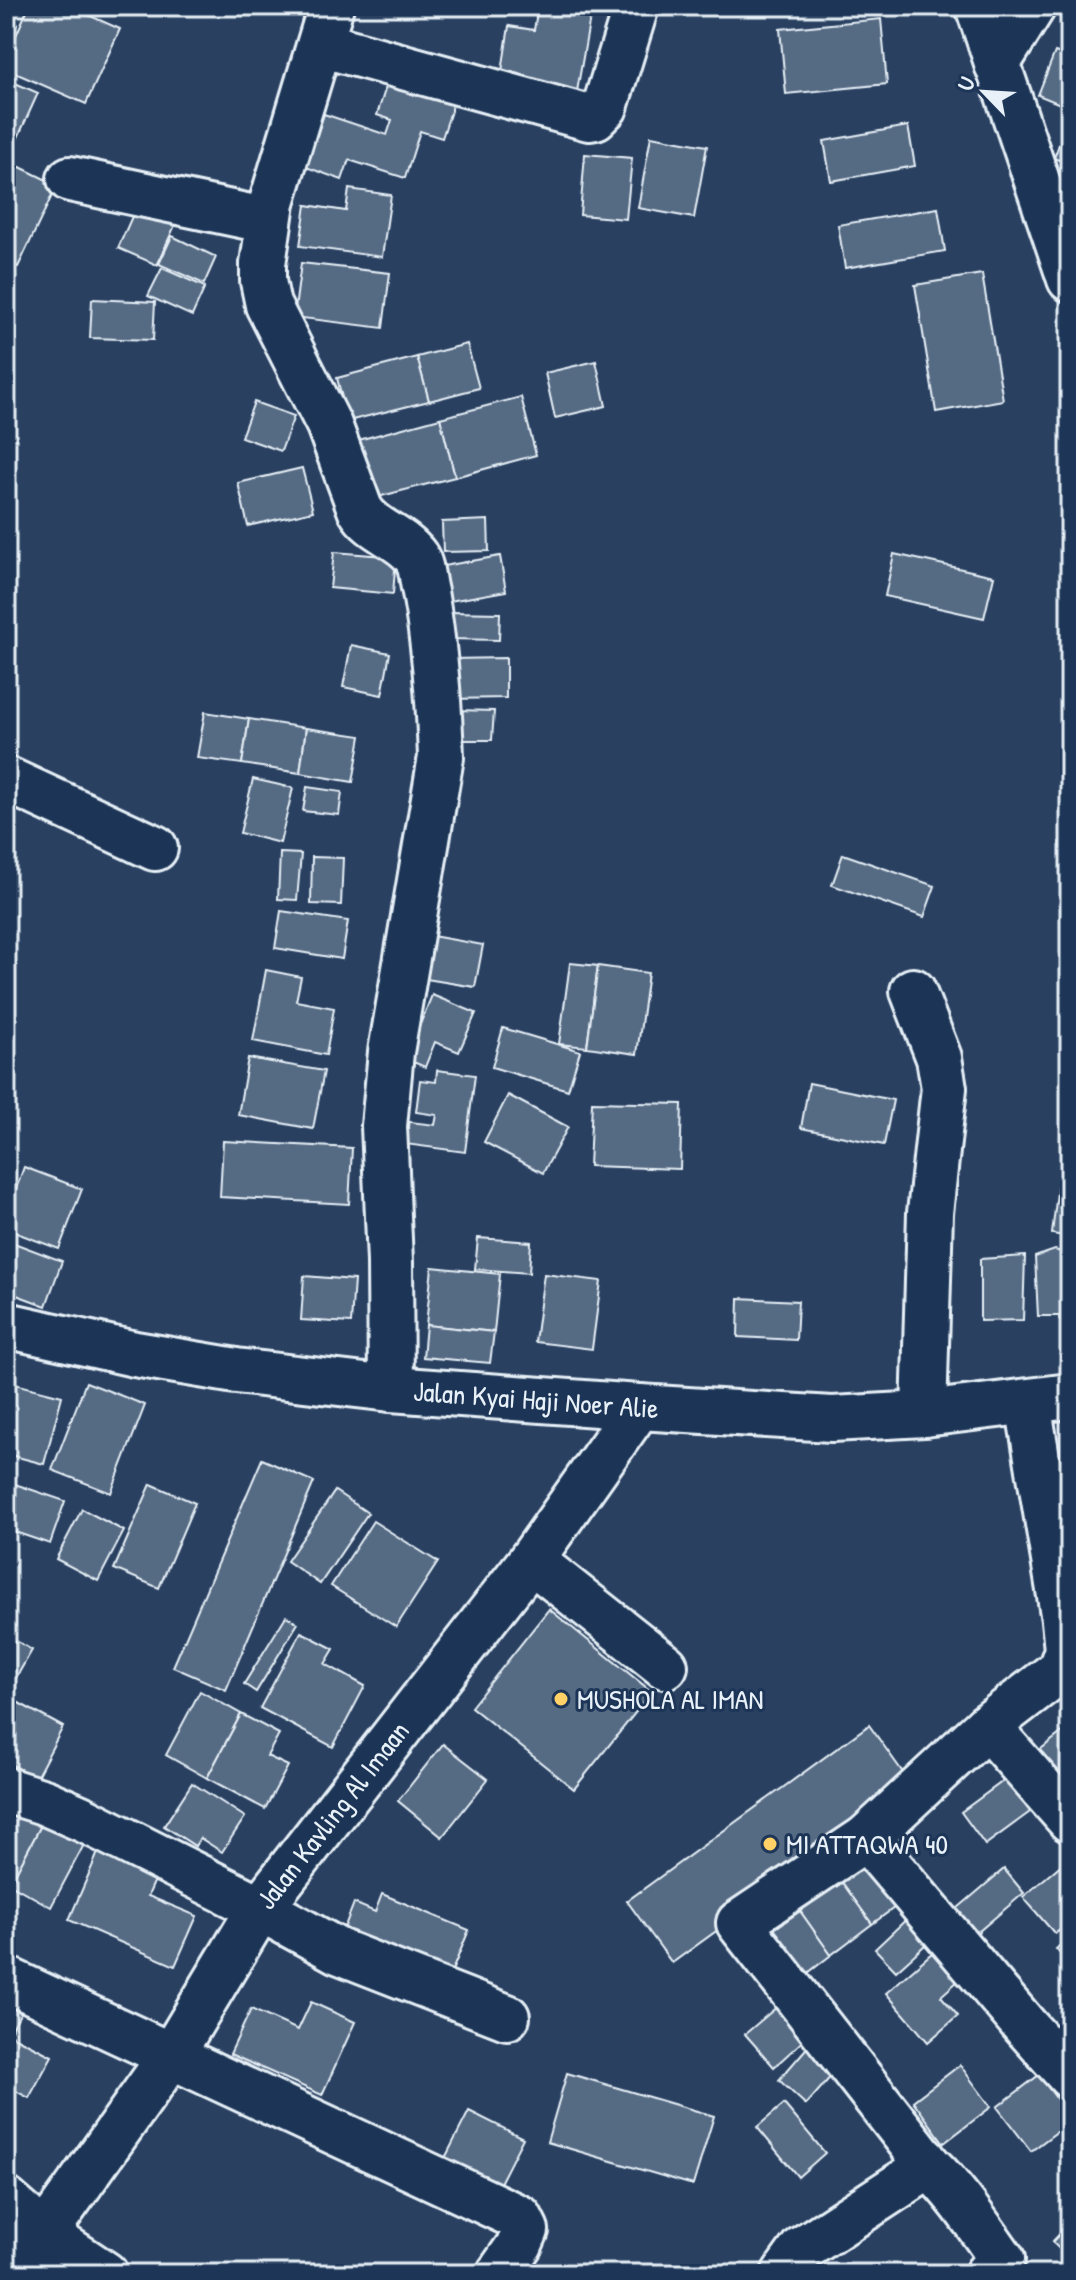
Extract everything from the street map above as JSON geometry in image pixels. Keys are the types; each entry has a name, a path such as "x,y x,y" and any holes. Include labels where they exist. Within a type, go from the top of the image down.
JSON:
{"street":[{"path":"997,64 1033,6"},
{"path":"1056,6 1070,11"},
{"path":"984,12 997,64 1070,279"},
{"path":"391,1389 384,1126 391,1052 441,757 433,634 419,561 410,549 368,521 364,515 329,425 268,305 263,264 272,202 326,25 589,118 595,117 605,107 634,13"},
{"path":"70,179 269,221"},
{"path":"6,779 155,848"},
{"path":"913,991 939,1058 944,1088 930,1213 924,1414"},
{"name":"Jalan Kyai Haji Noer Alie","path":"8,1330 236,1371 391,1389 832,1419 924,1414 1070,1396"},
{"path":"987,2274 1002,2259 965,2205 929,2166 739,1923 866,1838 987,1726 1060,1670 1067,1650 1064,1620 1028,1403"},
{"name":"Jalan Kavling Al Imaan","path":"16,2274 171,2056 260,1908 531,1560 639,1407"},
{"path":"531,1560 665,1666"},
{"path":"987,1726 1070,1820"},
{"path":"6,1790 85,1820 338,1951 507,2017"},
{"path":"866,1838 1070,2076"},
{"path":"6,1979 520,2218 526,2230 499,2274"},
{"path":"784,2274 802,2249 929,2166"},
{"path":"6,2200 45,2234 105,2274"}],"building":[{"path":"29,6 68,6 120,29 86,104 6,69 6,58"},
{"path":"538,6 592,6 576,97 500,84 509,26 534,30"},
{"path":"6,19 17,24 6,49"},
{"path":"881,19 887,84 786,94 780,29"},
{"path":"1055,52 1070,57 1070,108 1038,95"},
{"path":"389,77 455,99 442,138 420,131 405,178 349,160 342,180 306,167 324,114 387,135 392,120 377,115"},
{"path":"6,79 38,93 6,164"},
{"path":"1067,123 1070,124 1070,165 1054,158"},
{"path":"908,126 915,166 831,181 824,141"},
{"path":"651,136 707,146 694,218 638,208"},
{"path":"585,154 632,158 626,219 580,215"},
{"path":"12,163 57,185 18,267 6,262 6,175"},
{"path":"349,189 391,195 382,257 300,246 306,205 346,211"},
{"path":"137,205 176,223 157,265 118,248"},
{"path":"938,208 945,251 845,268 838,225"},
{"path":"172,236 216,257 204,284 159,264"},
{"path":"301,263 390,273 383,328 294,317"},
{"path":"162,268 205,287 192,316 148,296"},
{"path":"982,274 1003,400 936,412 915,285"},
{"path":"92,299 155,302 153,340 90,338"},
{"path":"467,344 479,388 429,401 417,357"},
{"path":"417,357 429,401 348,421 337,378"},
{"path":"596,361 606,406 555,418 545,373"},
{"path":"521,397 536,455 455,477 440,418"},
{"path":"254,402 294,416 281,451 241,437"},
{"path":"440,418 455,477 370,499 355,441"},
{"path":"302,468 313,511 248,526 238,483"},
{"path":"488,520 489,551 443,552 442,522"},
{"path":"334,552 396,557 393,594 330,588"},
{"path":"894,554 994,576 984,618 885,596"},
{"path":"500,556 506,591 438,603 432,568"},
{"path":"449,612 500,613 499,640 449,639"},
{"path":"351,645 390,653 382,695 343,687"},
{"path":"506,658 506,698 448,699 449,659"},
{"path":"455,710 494,711 492,740 455,740"},
{"path":"205,712 249,719 242,764 197,758"},
{"path":"249,719 306,728 300,773 242,764"},
{"path":"306,728 361,736 353,782 300,773"},
{"path":"253,779 293,788 280,843 240,833"},
{"path":"307,787 342,792 339,815 303,811"},
{"path":"280,853 301,854 297,900 278,899"},
{"path":"843,854 935,886 924,917 832,885"},
{"path":"312,857 343,858 341,905 311,904"},
{"path":"281,911 348,921 342,959 275,948"},
{"path":"421,934 483,945 475,987 414,977"},
{"path":"570,963 598,966 587,1047 559,1044"},
{"path":"598,966 648,973 637,1054 587,1047"},
{"path":"266,970 301,977 296,1001 334,1008 326,1055 253,1041"},
{"path":"432,995 476,1013 459,1052 435,1042 425,1067 406,1059"},
{"path":"503,1028 580,1051 568,1090 492,1067"},
{"path":"248,1058 324,1071 313,1129 238,1115"},
{"path":"437,1070 475,1075 465,1152 390,1142 393,1120 435,1125 437,1115 416,1112 420,1080 436,1082"},
{"path":"809,1083 893,1100 884,1145 801,1128"},
{"path":"508,1095 568,1127 543,1173 484,1142"},
{"path":"592,1102 682,1104 680,1169 589,1166"},
{"path":"223,1141 352,1148 349,1204 220,1197"},
{"path":"24,1167 82,1189 59,1249 6,1229 6,1216"},
{"path":"1058,1184 1070,1185 1070,1237 1052,1234"},
{"path":"478,1238 531,1242 529,1273 475,1269"},
{"path":"6,1240 62,1261 46,1306 6,1291"},
{"path":"1055,1250 1070,1255 1070,1320 1060,1316 1038,1316 1035,1257"},
{"path":"1025,1256 1023,1320 980,1321 980,1259"},
{"path":"432,1267 500,1274 494,1332 426,1325"},
{"path":"544,1274 601,1281 592,1349 535,1342"},
{"path":"304,1276 354,1280 351,1323 301,1320"},
{"path":"739,1298 798,1301 796,1340 738,1337"},
{"path":"426,1325 494,1332 490,1363 423,1357"},
{"path":"7,1382 62,1396 44,1464 6,1454"},
{"path":"86,1382 145,1405 111,1493 52,1470"},
{"path":"262,1459 314,1482 226,1690 173,1667"},
{"path":"6,1481 65,1501 50,1544 6,1529"},
{"path":"151,1484 195,1503 159,1588 114,1569"},
{"path":"335,1491 368,1513 320,1584 287,1561"},
{"path":"82,1509 124,1531 98,1581 56,1559"},
{"path":"373,1521 438,1562 396,1627 331,1586"},
{"name":"MUSHOLA AL IMAN","path":"549,1609 652,1692 574,1789 471,1707"},
{"path":"286,1616 298,1623 256,1692 244,1684"},
{"path":"301,1632 334,1649 325,1664 365,1686 333,1747 260,1708"},
{"path":"6,1635 32,1650 6,1695"},
{"path":"200,1691 241,1714 207,1778 166,1755"},
{"path":"17,1702 63,1727 36,1778 6,1761 6,1722"},
{"path":"241,1714 279,1734 267,1756 288,1766 265,1809 207,1778"},
{"name":"MI ATTAQWA 40","path":"869,1725 914,1788 672,1963 627,1901"},
{"path":"1070,1726 1070,1775 1060,1783 1036,1753"},
{"path":"443,1744 488,1779 442,1837 398,1801"},
{"path":"1006,1779 1030,1812 985,1845 961,1812"},
{"path":"192,1783 245,1817 222,1852 200,1838 195,1846 164,1826"},
{"path":"6,1812 46,1816 10,1884 6,1882"},
{"path":"46,1816 87,1839 51,1907 10,1884"},
{"path":"103,1841 161,1866 148,1896 197,1916 175,1966 69,1920"},
{"path":"1069,1858 1070,1921 1055,1934 1023,1897"},
{"path":"871,1859 902,1902 872,1924 841,1881"},
{"path":"1004,1869 1024,1893 972,1937 952,1913"},
{"path":"841,1881 872,1924 831,1955 800,1911"},
{"path":"382,1894 469,1930 447,1983 340,1939 354,1903 375,1912"},
{"path":"800,1911 831,1955 804,1976 770,1932"},
{"path":"912,1914 934,1937 896,1971 875,1949"},
{"path":"1070,1936 1070,1965 1056,1949"},
{"path":"933,1952 958,1981 941,1996 958,2016 928,2042 886,1993"},
{"path":"311,2002 355,2022 322,2095 230,2054 251,2009 298,2030"},
{"path":"6,2004 21,2012 9,2034 52,2056 29,2098 6,2086"},
{"path":"778,2006 806,2038 774,2067 745,2034"},
{"path":"811,2043 839,2067 806,2105 779,2080"},
{"path":"960,2065 991,2107 944,2143 913,2101"},
{"path":"567,2073 714,2116 693,2185 547,2142"},
{"path":"1039,2075 1070,2117 1070,2122 1031,2151 997,2107"},
{"path":"784,2104 825,2153 798,2177 757,2127"},
{"path":"469,2111 523,2138 497,2189 443,2162"},
{"path":"1070,2223 1070,2259 1052,2242"}],"place":[{"name":"MUSHOLA AL IMAN","path":"561,1699"},
{"name":"MI ATTAQWA 40","path":"770,1844"}]}
